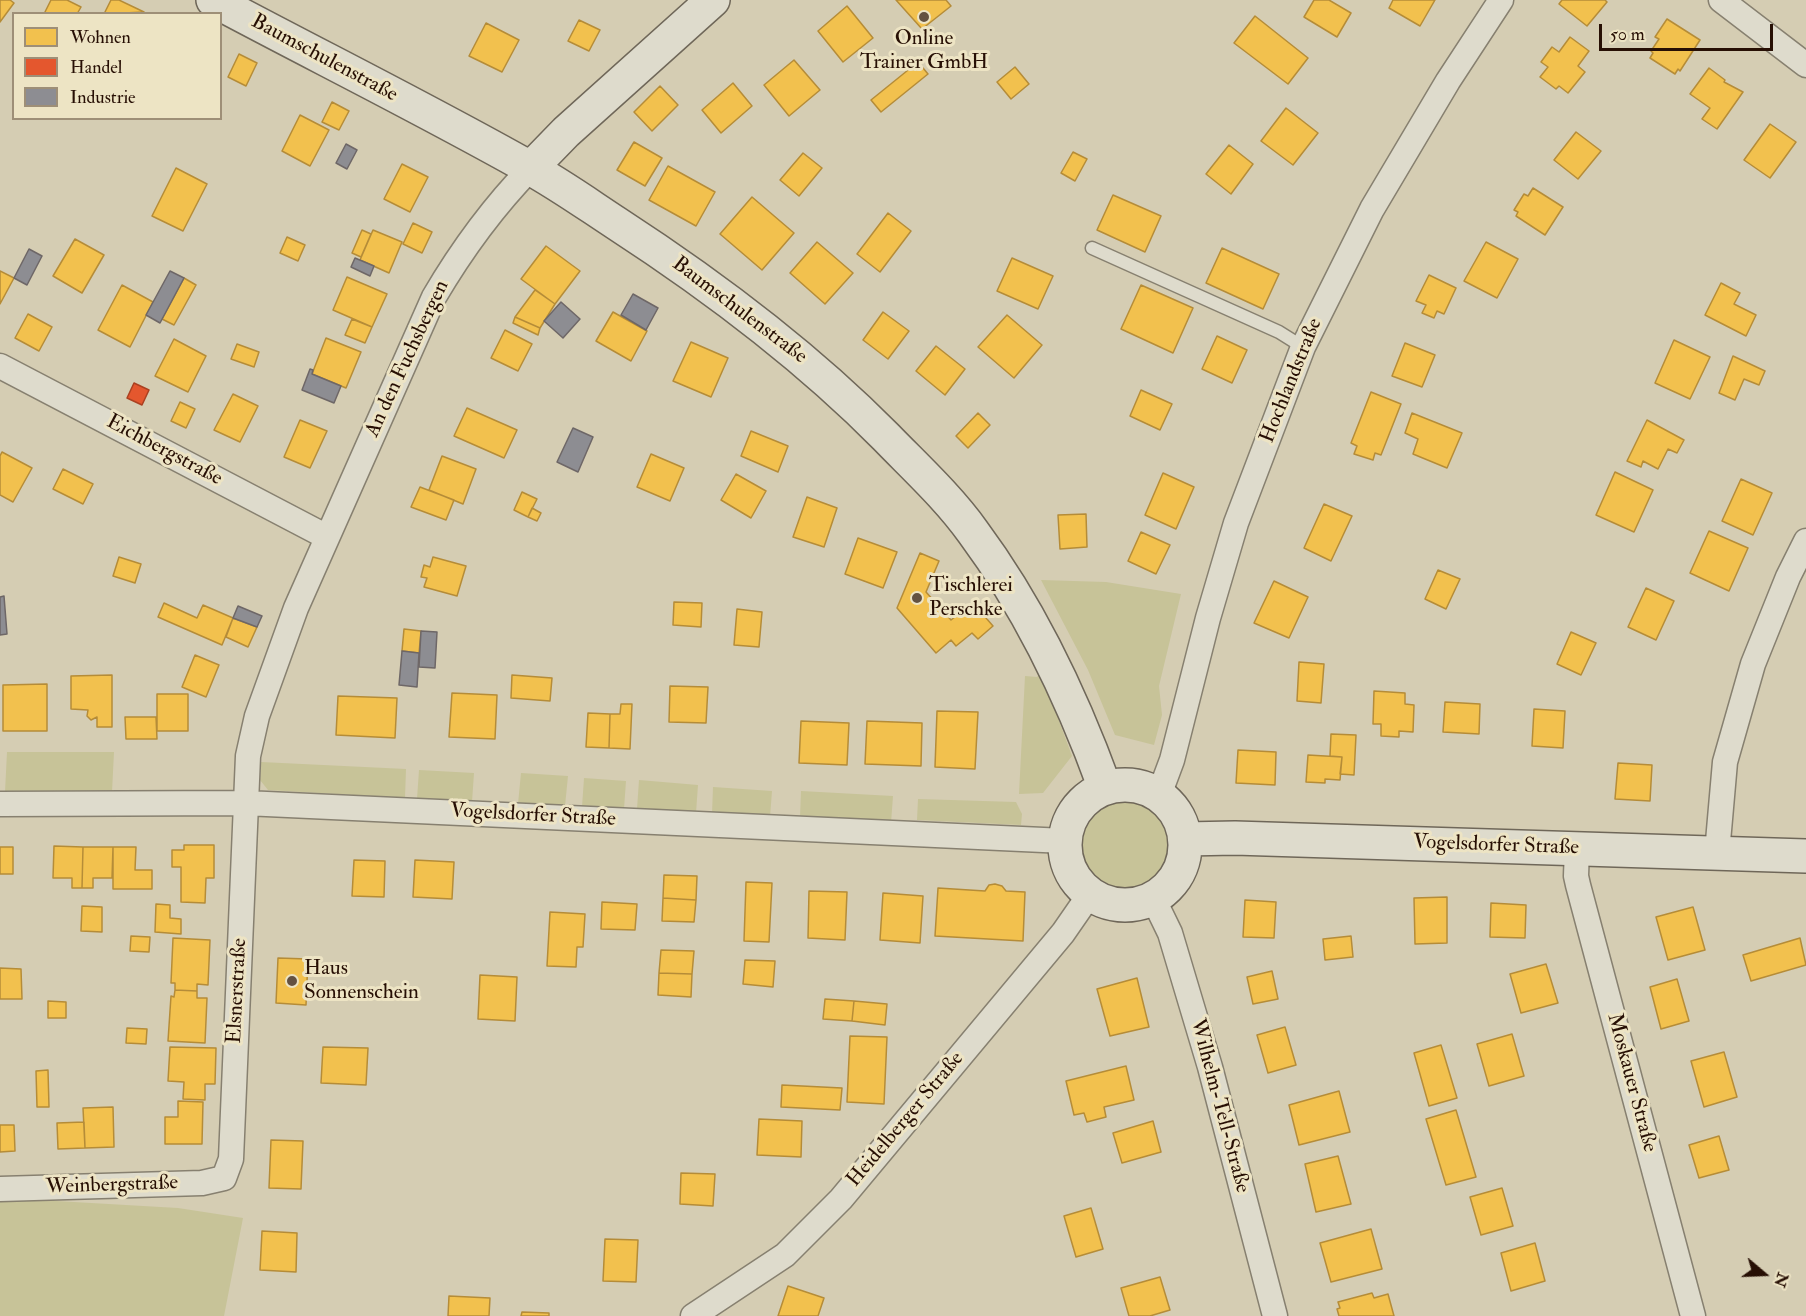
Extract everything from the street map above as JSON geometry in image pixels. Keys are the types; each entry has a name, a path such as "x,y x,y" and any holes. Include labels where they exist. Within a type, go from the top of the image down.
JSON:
{"street":[{"name":"Baumschulenstraße","path":"213,0 531,168 685,267 810,365 864,415 971,529 1031,620 1051,658 1105,788"},
{"name":"An den Fuchsbergen","path":"245,803 248,756 257,716 296,608 434,297 457,258 516,183 566,132 713,0"},
{"name":"Hochlandstraße","path":"1159,795 1172,760 1208,618 1236,523 1303,347 1372,209 1448,81 1501,0"},
{"path":"1721,0 1806,65"},
{"name":"Eichbergstraße","path":"0,366 327,537"},
{"path":"1717,853 1725,762 1731,740 1753,664 1788,577 1806,541"},
{"path":"1123,785 1142,787 1159,795 1172,807 1181,822 1185,839 1184,857 1178,873 1168,888 1154,898 1138,904 1121,905 1105,902 1090,894 1079,884 1066,856 1065,842 1069,824 1077,809 1089,796 1105,788 1123,785"},
{"name":"Vogelsdorfer Straße","path":"0,804 245,803 1065,842"},
{"name":"Elsnerstraße","path":"224,1178 231,1159 246,826 245,803"},
{"name":"Vogelsdorfer Straße","path":"1185,839 1235,838 1806,856"},
{"name":"Moskauer Straße","path":"1577,848 1576,876 1693,1316"},
{"name":"Heidelberger Straße","path":"693,1316 785,1255 841,1199 1063,933 1090,894"},
{"name":"Wilhelm-Tell-Straße","path":"1154,898 1170,933 1210,1066 1275,1316"},
{"name":"Weinbergstraße","path":"0,1189 202,1183 224,1178"}],"lane":[{"path":"1092,248 1280,332 1303,347"}],"shaded area":[{"path":"1041,580 1106,582 1181,594 1159,686 1162,715 1154,745 1115,735 1088,670"},
{"path":"1041,672 1072,756 1043,793 1019,794 1025,676 1037,677"},
{"path":"7,752 114,752 112,792 5,792"},
{"path":"261,762 406,769 405,798 268,790 260,780"},
{"path":"419,770 474,773 472,802 417,799"},
{"path":"521,773 568,776 565,806 518,804"},
{"path":"584,778 626,781 624,809 582,807"},
{"path":"639,780 698,785 696,813 637,809"},
{"path":"713,787 772,791 770,817 712,814"},
{"path":"801,791 893,796 891,823 800,818"},
{"path":"918,799 1016,802 1022,814 1021,825 917,820"},
{"path":"1116,800 1134,800 1150,807 1163,820 1170,836 1170,854 1163,870 1150,883 1134,890 1116,890 1100,883 1087,870 1080,854 1080,836 1087,820 1100,807"},
{"path":"39,1200 178,1208 243,1218 224,1316 0,1316 0,1201"}],"building: Wohnen":[{"path":"0,0 10,0 14,3 0,22"},
{"path":"51,0 67,0 81,7 78,12 45,12"},
{"path":"111,0 119,0 144,12 105,12"},
{"name":"Online Trainer GmbH","path":"896,0 946,0 951,6 922,29"},
{"path":"1314,0 1329,0 1351,13 1337,37 1304,17"},
{"path":"1393,0 1435,0 1420,26 1389,8"},
{"path":"1562,0 1605,0 1607,2 1587,26 1559,4"},
{"path":"847,6 873,38 843,62 818,31"},
{"path":"1255,16 1308,58 1288,84 1234,43"},
{"path":"1667,19 1700,40 1680,71 1678,69 1675,74 1650,58 1653,53 1651,51 1659,39 1655,37"},
{"path":"579,20 600,30 589,51 568,41"},
{"path":"486,23 519,40 502,72 469,56"},
{"path":"1570,37 1589,51 1578,66 1585,72 1568,93 1559,86 1556,89 1540,77 1548,67 1541,62 1552,47 1559,52"},
{"path":"239,54 257,63 246,86 228,77"},
{"path":"794,60 820,90 789,116 764,85"},
{"path":"918,62 928,74 881,112 871,100"},
{"path":"1015,67 1029,84 1011,99 997,82"},
{"path":"1709,68 1725,80 1724,82 1743,92 1717,129 1702,119 1710,108 1690,94"},
{"path":"733,83 752,106 721,133 702,110"},
{"path":"660,86 678,105 652,131 634,112"},
{"path":"332,102 349,111 339,130 322,122"},
{"path":"1286,108 1318,133 1293,165 1261,141"},
{"path":"300,115 329,130 310,166 282,151"},
{"path":"1770,124 1796,142 1770,178 1744,160"},
{"path":"1576,132 1601,151 1578,179 1554,160"},
{"path":"634,142 662,158 645,186 617,170"},
{"path":"1229,145 1253,164 1231,194 1206,174"},
{"path":"1073,152 1087,159 1075,181 1061,173"},
{"path":"803,153 822,168 799,196 780,180"},
{"path":"402,164 428,177 410,212 384,199"},
{"path":"668,166 715,192 696,226 649,200"},
{"path":"176,168 207,184 183,231 152,216"},
{"path":"1533,188 1563,207 1545,235 1516,216 1518,212 1514,210 1524,194 1528,196"},
{"path":"1113,195 1161,216 1145,252 1097,230"},
{"path":"752,197 794,233 762,270 720,234"},
{"path":"888,213 911,231 880,272 857,254"},
{"path":"413,223 432,232 422,253 403,244"},
{"path":"362,230 371,234 361,257 352,253"},
{"path":"373,230 402,242 389,273 360,260"},
{"path":"287,237 305,245 298,261 280,253"},
{"path":"75,239 104,255 82,293 53,276"},
{"path":"817,242 853,273 825,304 790,273"},
{"path":"1486,242 1518,259 1497,298 1464,281"},
{"path":"546,246 580,271 555,304 521,279"},
{"path":"1222,248 1279,274 1263,309 1206,283"},
{"path":"1012,258 1053,276 1038,309 997,291"},
{"path":"0,271 14,278 0,304"},
{"path":"1429,275 1456,288 1444,314 1437,311 1434,318 1422,313 1426,305 1416,301"},
{"path":"347,277 387,294 372,327 333,310"},
{"path":"184,278 196,285 174,325 162,319"},
{"path":"1721,283 1740,293 1734,304 1756,315 1746,336 1705,315"},
{"path":"122,285 153,302 130,347 98,330"},
{"path":"1141,285 1193,308 1173,353 1121,329"},
{"path":"535,290 555,304 540,328 515,317"},
{"path":"613,312 647,331 631,361 596,341"},
{"path":"883,312 909,331 888,359 863,340"},
{"path":"28,314 52,327 39,351 15,338"},
{"path":"1007,315 1042,345 1014,378 978,347"},
{"path":"515,317 540,328 538,335 513,323"},
{"path":"352,319 372,327 365,343 345,335"},
{"path":"505,330 532,344 518,371 491,358"},
{"path":"1217,336 1247,350 1232,383 1202,369"},
{"path":"326,338 361,352 346,388 312,374"},
{"path":"174,339 206,356 188,392 155,376"},
{"path":"1674,340 1710,357 1690,399 1655,383"},
{"path":"691,342 728,358 711,397 673,381"},
{"path":"1405,343 1435,355 1422,387 1392,376"},
{"path":"237,344 259,352 254,367 231,359"},
{"path":"936,346 965,369 945,395 916,371"},
{"path":"1733,356 1765,371 1759,385 1744,379 1735,400 1719,393"},
{"path":"1141,390 1172,404 1160,430 1130,416"},
{"path":"1371,392 1401,404 1381,455 1375,453 1373,460 1354,454 1357,446 1351,443"},
{"path":"233,394 258,406 240,442 214,430"},
{"path":"180,402 195,409 186,428 171,421"},
{"path":"467,408 517,430 504,458 454,436"},
{"path":"978,413 990,425 968,448 956,436"},
{"path":"1412,413 1462,433 1447,468 1413,454 1418,439 1405,433"},
{"path":"300,420 327,431 310,468 284,457"},
{"path":"1647,420 1684,440 1677,453 1668,449 1658,469 1643,461 1641,467 1627,461"},
{"path":"751,431 788,446 778,472 741,456"},
{"path":"2,452 32,468 13,502 0,495 0,456"},
{"path":"651,454 684,468 670,501 637,487"},
{"path":"442,456 476,469 463,504 429,490"},
{"path":"63,469 93,484 83,504 53,489"},
{"path":"1615,472 1653,490 1634,532 1596,515"},
{"path":"1163,473 1194,487 1176,529 1145,515"},
{"path":"736,474 766,491 751,518 721,500"},
{"path":"1741,479 1772,493 1753,535 1722,521"},
{"path":"420,487 454,500 446,520 411,507"},
{"path":"522,492 537,499 528,517 514,510"},
{"path":"807,497 837,508 824,547 793,537"},
{"path":"1324,504 1352,516 1331,561 1304,548"},
{"path":"532,508 541,513 537,521 528,517"},
{"path":"1086,514 1087,547 1060,549 1058,515"},
{"path":"1709,531 1748,548 1729,591 1690,573"},
{"path":"1141,532 1170,545 1156,574 1128,561"},
{"path":"858,538 897,552 883,588 845,574"},
{"name":"Tischlerei Perschke","path":"920,553 939,561 926,592 951,620 973,603 993,626 978,639 972,633 956,646 951,640 936,653 897,608"},
{"path":"119,557 141,564 135,583 113,576"},
{"path":"433,557 466,566 457,596 424,587 427,578 421,577 424,565 430,567"},
{"path":"1438,570 1460,579 1446,609 1425,599"},
{"path":"1274,581 1308,597 1289,638 1254,623"},
{"path":"1646,588 1674,601 1656,640 1628,627"},
{"path":"674,602 702,603 701,627 673,625"},
{"path":"164,603 197,618 203,605 233,618 222,645 158,617"},
{"path":"737,609 762,612 759,647 734,645"},
{"path":"233,618 257,627 248,647 226,637"},
{"path":"404,629 421,631 419,653 402,651"},
{"path":"1571,632 1596,643 1581,675 1557,664"},
{"path":"195,655 219,665 206,697 182,687"},
{"path":"1299,662 1324,664 1321,703 1297,701"},
{"path":"112,675 112,727 97,727 97,717 91,720 87,716 88,710 71,709 71,676"},
{"path":"512,675 552,678 550,701 511,698"},
{"path":"47,684 47,731 3,731 3,685"},
{"path":"670,686 708,687 706,723 669,722"},
{"path":"1374,691 1405,693 1405,704 1414,705 1413,732 1399,731 1399,737 1381,736 1381,724 1373,724"},
{"path":"452,693 497,695 495,739 449,737"},
{"path":"157,694 188,694 188,731 157,731"},
{"path":"338,696 397,698 395,738 336,735"},
{"path":"1445,702 1480,704 1479,734 1443,732"},
{"path":"621,704 632,704 630,749 609,748 610,714 620,714"},
{"path":"1534,709 1565,711 1563,748 1532,746"},
{"path":"937,711 978,712 975,769 935,767"},
{"path":"588,713 610,714 609,748 586,747"},
{"path":"125,717 156,717 157,739 126,739"},
{"path":"801,721 849,723 847,765 799,763"},
{"path":"867,721 922,723 921,766 865,764"},
{"path":"1331,734 1356,735 1354,775 1340,774 1342,757 1330,756"},
{"path":"1238,750 1276,752 1275,785 1236,783"},
{"path":"1308,755 1342,757 1340,780 1325,779 1325,783 1306,782"},
{"path":"1618,763 1652,765 1650,801 1615,799"},
{"path":"184,845 214,845 214,878 206,878 205,903 181,902 181,867 172,867 172,850 184,850"},
{"path":"54,846 83,847 82,888 72,888 72,878 53,878"},
{"path":"0,847 13,847 13,874 0,874"},
{"path":"83,847 113,847 112,878 93,878 93,888 82,888"},
{"path":"113,847 136,847 135,870 152,870 152,889 113,889"},
{"path":"354,860 385,861 384,897 352,896"},
{"path":"415,860 454,862 452,899 413,897"},
{"path":"664,875 697,876 696,900 663,898"},
{"path":"746,882 772,883 769,942 744,941"},
{"path":"989,885 1002,886 1006,891 1025,892 1023,941 935,936 938,888 985,891"},
{"path":"809,891 847,892 845,940 808,938"},
{"path":"883,893 923,896 920,943 880,940"},
{"path":"1447,897 1447,943 1415,944 1414,898"},
{"path":"663,898 696,900 694,922 662,921"},
{"path":"1245,900 1276,902 1274,938 1243,937"},
{"path":"602,902 637,904 635,930 601,929"},
{"path":"1491,903 1526,905 1525,938 1490,937"},
{"path":"156,904 170,905 170,918 181,919 181,934 155,932"},
{"path":"82,906 102,907 102,932 81,931"},
{"path":"1693,907 1705,950 1668,960 1656,917"},
{"path":"550,912 585,914 583,947 577,947 576,967 547,966"},
{"path":"131,936 150,937 149,952 130,951"},
{"path":"1351,936 1353,957 1325,960 1323,939"},
{"path":"173,938 210,940 208,985 197,984 197,991 175,990 175,983 171,983"},
{"path":"1800,938 1806,965 1751,981 1743,955"},
{"path":"661,950 694,951 692,974 659,973"},
{"name":"Haus Sonnenschein","path":"278,958 308,959 306,1005 276,1003"},
{"path":"745,960 775,961 773,987 743,984"},
{"path":"1546,964 1558,1003 1521,1013 1510,974"},
{"path":"0,968 21,969 22,999 0,999"},
{"path":"1272,971 1278,999 1253,1004 1247,977"},
{"path":"659,973 692,974 691,997 658,995"},
{"path":"480,975 517,977 515,1021 478,1019"},
{"path":"1137,978 1149,1027 1110,1036 1097,989"},
{"path":"1677,979 1689,1021 1661,1029 1650,987"},
{"path":"175,990 197,991 197,998 207,998 205,1043 168,1041 171,996 174,997"},
{"path":"825,999 854,1001 852,1021 823,1019"},
{"path":"48,1001 66,1002 66,1018 48,1018"},
{"path":"854,1001 887,1004 885,1025 852,1021"},
{"path":"1285,1027 1296,1065 1268,1073 1257,1035"},
{"path":"127,1028 147,1029 146,1044 126,1043"},
{"path":"1512,1034 1524,1076 1489,1086 1477,1044"},
{"path":"850,1036 887,1037 884,1104 847,1102"},
{"path":"1441,1045 1457,1098 1429,1106 1414,1053"},
{"path":"170,1047 216,1048 215,1084 205,1084 205,1100 183,1099 184,1082 168,1081"},
{"path":"323,1047 368,1048 366,1085 321,1083"},
{"path":"1724,1052 1737,1097 1704,1107 1691,1061"},
{"path":"1126,1066 1134,1100 1104,1107 1106,1117 1087,1122 1084,1113 1074,1115 1066,1081"},
{"path":"48,1070 49,1107 37,1107 36,1071"},
{"path":"782,1085 842,1088 840,1110 781,1107"},
{"path":"1339,1091 1350,1132 1299,1145 1289,1105"},
{"path":"178,1101 203,1102 202,1144 165,1144 165,1117 178,1117"},
{"path":"113,1107 114,1147 85,1148 83,1108"},
{"path":"1456,1110 1476,1177 1446,1185 1426,1119"},
{"path":"759,1119 802,1121 801,1157 757,1155"},
{"path":"1153,1121 1161,1152 1122,1163 1113,1133"},
{"path":"84,1122 85,1148 58,1149 57,1123"},
{"path":"0,1125 14,1125 15,1151 0,1152"},
{"path":"1719,1136 1729,1170 1699,1178 1689,1145"},
{"path":"271,1140 303,1141 301,1189 269,1188"},
{"path":"1338,1156 1351,1204 1316,1212 1305,1164"},
{"path":"681,1173 715,1174 713,1206 680,1204"},
{"path":"1502,1188 1513,1226 1481,1235 1470,1197"},
{"path":"1091,1208 1103,1249 1076,1257 1064,1216"},
{"path":"1371,1229 1382,1269 1331,1282 1320,1243"},
{"path":"262,1231 297,1233 296,1272 260,1270"},
{"path":"605,1239 638,1240 636,1282 603,1281"},
{"path":"1535,1243 1545,1281 1511,1291 1501,1253"},
{"path":"1160,1277 1170,1310 1150,1316 1129,1316 1121,1288"},
{"path":"788,1286 824,1298 818,1316 778,1316"},
{"path":"1372,1293 1374,1298 1388,1294 1394,1316 1339,1316 1338,1302"},
{"path":"449,1296 490,1298 489,1316 448,1316"},
{"path":"522,1312 549,1313 549,1316 521,1316"}],"building: Handel":[{"path":"134,383 149,390 142,405 127,398"}],"building: Industrie":[{"path":"346,144 357,150 347,169 336,163"},
{"path":"29,249 42,256 27,285 14,278"},
{"path":"355,258 374,266 370,276 351,267"},
{"path":"170,271 184,278 160,323 146,315"},
{"path":"633,294 658,308 646,330 621,315"},
{"path":"561,302 580,319 563,338 544,321"},
{"path":"310,369 313,370 312,374 341,386 334,403 302,390"},
{"path":"573,428 593,437 578,472 557,462"},
{"path":"4,596 7,634 0,635 0,597"},
{"path":"238,606 262,616 257,627 233,618"},
{"path":"421,631 437,632 435,668 419,667"},
{"path":"402,651 419,653 417,687 399,685"}],"place":[{"name":"Online Trainer GmbH","path":"924,17"},
{"name":"Tischlerei Perschke","path":"917,598"},
{"name":"Haus Sonnenschein","path":"292,981"}]}
